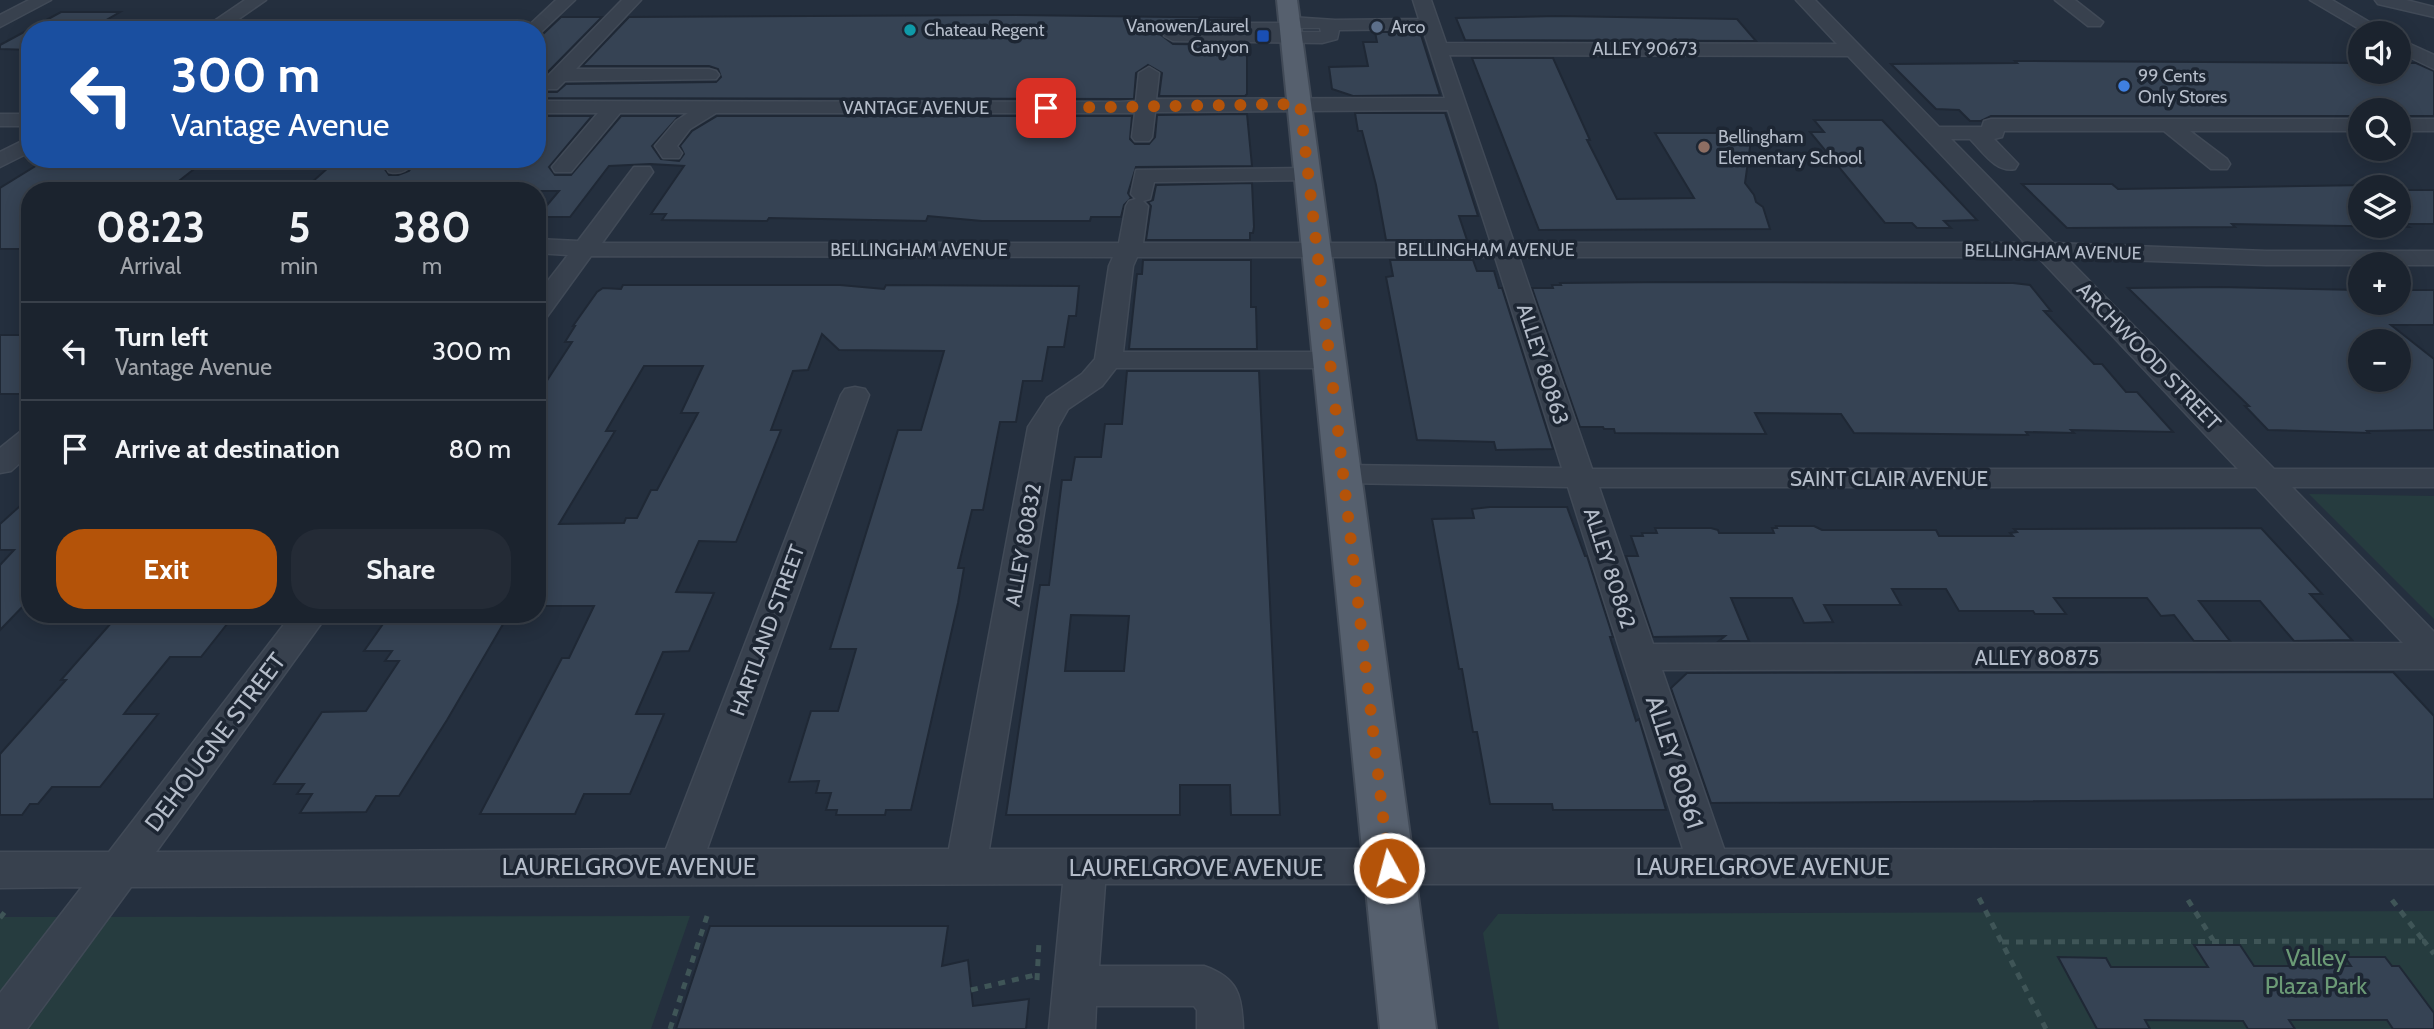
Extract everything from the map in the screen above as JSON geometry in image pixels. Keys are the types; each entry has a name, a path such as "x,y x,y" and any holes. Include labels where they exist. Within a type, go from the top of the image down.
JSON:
{"main road":[{"path":"1287,0 1408,1029"}],"street":[{"path":"0,22 42,0"},
{"path":"224,21 257,0"},
{"path":"543,21 566,0"},
{"path":"546,89 632,0"},
{"path":"1404,0 1421,24"},
{"path":"1421,24 1422,0"},
{"name":"ARCHWOOD STREET","path":"1805,0 1853,40 1963,164 2434,655"},
{"path":"2064,0 2094,22"},
{"path":"2319,0 2348,24"},
{"path":"2384,0 2434,12"},
{"path":"1291,29 1177,28 1173,30 1173,36 1291,29 1355,18 1421,24"},
{"path":"2325,21 2348,29"},
{"name":"ALLEY 80863","path":"1421,24 1438,49 1581,478"},
{"name":"ALLEY 90673","path":"1438,49 1853,40"},
{"path":"2411,51 2427,60"},
{"path":"1142,137 1149,73"},
{"path":"559,75 709,75"},
{"name":"VANTAGE AVENUE","path":"546,107 1456,104"},
{"path":"563,167 614,107"},
{"path":"671,153 666,146 671,136 712,107"},
{"path":"0,120 21,120"},
{"path":"1934,133 1995,133 1991,125 2348,125"},
{"path":"2169,125 2219,164"},
{"path":"2411,125 2434,125"},
{"path":"1963,164 2007,164 1976,133"},
{"path":"0,161 21,148"},
{"path":"546,301 642,172"},
{"path":"1308,175 1144,175 1134,237 1121,266 1108,360 1330,360"},
{"name":"BELLINGHAM AVENUE","path":"546,247 585,249 1128,251 2047,250 2266,258 2434,258"},
{"name":"ALLEY 80832","path":"966,866 1043,427 1056,404 1092,380 1108,360"},
{"name":"HARTLAND STREET","path":"680,866 855,395"},
{"path":"0,464 21,446"},
{"name":"SAINT CLAIR AVENUE","path":"1343,474 1581,478 2434,478"},
{"name":"ALLEY 80862","path":"1581,478 1640,657"},
{"name":"DEHOUGNE STREET","path":"0,1029 304,623"},
{"name":"ALLEY 80875","path":"1640,657 2434,655"},
{"name":"ALLEY 80861","path":"1640,657 1709,866"},
{"name":"LAURELGROVE AVENUE","path":"4,889 119,870 680,866 2434,867"},
{"path":"1085,866 1075,993 1204,986 1220,1002 1220,1029"}],"path":[{"path":"1962,867 2046,1029"},
{"path":"2167,867 2213,940"},
{"path":"2366,867 2434,954"},
{"path":"0,918 4,889"},
{"path":"670,1029 709,910"},
{"path":"2002,942 2424,941"},
{"path":"971,990 1075,993"}],"green space":[{"path":"2309,494 2434,496 2434,619"},
{"name":"Valley Plaza Park","path":"2434,911 2434,1029 1499,1029 1483,933 1498,914"},
{"path":"690,916 651,1029 0,1029 0,917"}],"building":[{"path":"61,12 120,12 104,21 44,21"},
{"path":"1015,15 1249,18 1176,20 1166,23 1161,35 1173,44 1250,45 1250,48 1247,48 1245,96 1159,96 1162,73 1148,65 1136,73 1134,99 546,98 546,92 557,92 566,84 716,82 721,77 718,69 709,66 582,66 629,17"},
{"path":"1558,16 1737,19 1756,41 1465,40 1456,18"},
{"path":"561,17 602,17 546,74 546,31"},
{"path":"1375,32 1420,32 1440,95 1353,96 1332,89 1329,67 1368,66 1363,42 1377,42"},
{"path":"21,34 21,50 0,49 0,45"},
{"path":"1472,58 1553,58 1590,140 1587,140 1617,199 1694,198 1655,133 1752,133 1745,183 1756,202 1763,207 1770,229 1539,230"},
{"path":"2015,61 2348,63 2348,84 2411,84 2411,63 2416,63 2434,71 2434,116 2411,116 2411,98 2348,98 2348,116 1991,116 1981,121 1970,121 1959,110 1936,109 1891,64 2017,63"},
{"path":"1355,113 1445,113 1478,216 1459,216 1467,240 1386,240 1376,185 1362,131 1358,131"},
{"path":"1247,114 1252,166 1136,167 1128,193 1131,198 1124,205 1121,217 1091,217 1090,221 982,221 928,216 926,221 769,218 767,221 662,220 666,214 651,214 684,166 650,164 609,166 570,217 546,217 546,206 559,191 546,191 546,182 312,182 328,168 384,168 389,175 398,175 411,168 546,168 546,116 592,116 549,167 555,175 571,175 621,116 679,116 652,146 661,159 679,161 684,154 680,146 692,131 717,116 1132,116 1130,139 1135,144 1149,144 1155,137 1157,115"},
{"path":"1814,120 1882,120 1977,220 1944,221 1951,228 1917,228 1912,223 1885,223 1810,132 1824,132"},
{"path":"32,168 195,168 178,182 21,182 21,249 0,249 0,188"},
{"path":"1252,183 1254,227 1250,240 1146,240 1151,206 1148,202 1153,200 1156,185"},
{"path":"2022,184 2112,184 2118,189 2348,185 2348,226 2232,224 2235,227 2067,228"},
{"path":"2411,190 2434,190 2434,224 2411,224"},
{"path":"1143,260 1251,260 1251,307 1256,307 1257,349 1129,349 1137,274 1142,274"},
{"path":"1390,260 1473,260 1477,271 1494,271 1499,288 1502,288 1553,449 1496,450 1494,442 1417,440 1386,277 1393,276"},
{"path":"1560,283 2030,285 2051,311 2044,311 2094,364 2102,364 2126,392 2137,392 2173,432 2071,430 2074,433 2026,432 2028,435 1854,433 1841,414 1755,413 1766,434 1615,433 1614,429 1603,427 1580,427 1532,288 1553,288 1552,285 1561,285"},
{"path":"623,285 840,285 884,289 886,285 1079,286 1076,316 1069,316 1064,347 1048,347 1042,381 1023,381 1016,422 1000,422 983,510 972,510 958,568 964,568 958,603 911,810 886,810 885,815 836,815 837,810 826,810 831,793 816,793 819,781 789,782 811,711 838,711 856,649 830,649 898,430 921,430 944,351 839,350 822,334 808,370 793,371 771,430 781,430 736,542 699,541 676,592 714,593 689,651 663,652 636,714 664,714 630,794 584,794 575,814 480,814 562,658 569,658 594,606 546,606 546,382 572,342 565,342 573,326 597,292 603,288 621,289","holes":["644,366 703,366 681,413 698,413 657,490 651,490 637,518 626,518 624,523 559,524 615,431 606,431"]},
{"path":"2128,288 2348,290 2348,315 2411,315 2411,290 2434,290 2434,325 2391,325 2396,329 2348,329 2348,392 2411,392 2411,341 2434,359 2434,430 2367,431 2369,433 2268,430 2245,406 2249,406"},
{"path":"0,335 21,335 21,394 0,394"},
{"path":"1127,371 1259,371 1280,815 1231,815 1230,785 1180,785 1180,815 1006,815 1040,585 1049,585 1062,480 1071,480 1075,457 1101,457 1105,424 1122,424","holes":["1071,615 1129,616 1124,671 1065,671"]},
{"path":"21,505 21,608 0,630 0,565 14,550 0,550 0,524"},
{"path":"1567,507 1587,556 1636,721 1639,719 1666,810 1553,810 1552,804 1490,804 1477,732 1473,732 1462,669 1459,669 1432,519 1474,518 1472,509"},
{"path":"1776,526 1814,526 1822,530 1936,530 1939,536 2013,536 2010,533 2017,532 2014,529 2261,528 2322,594 2310,594 2352,640 2294,641 2260,601 2199,601 2230,641 2194,641 2174,615 2161,616 2147,598 2054,598 2066,614 1959,611 1946,589 1892,589 1901,605 1824,605 1833,622 1804,623 1792,598 1731,598 1749,641 1719,641 1725,636 1653,637 1626,556 1638,556 1631,536 1657,533 1655,528 1711,528 1719,533 1774,533 1772,528 1777,528"},
{"path":"111,623 228,623 201,657 170,657 130,706 124,714 158,714 100,787 52,787 38,804 30,804 22,815 0,815 0,754 66,680 61,680"},
{"path":"384,623 504,623 399,796 376,796 366,812 300,813 312,794 297,794 304,784 274,784 322,712 366,711 399,661 385,661 392,651 364,651"},
{"path":"2393,672 2434,716 2434,799 1711,803 1671,688 1687,673"},
{"path":"710,926 948,926 942,966 968,960 973,1006 1029,999 1026,1029 676,1029"},
{"path":"2194,945 2240,945 2254,966 2351,966 2345,957 2385,957 2392,966 2399,966 2434,1013 2434,1029 2393,1029 2387,1020 2289,1020 2295,1029 2248,1029 2243,1021 2145,1020 2150,1029 2097,1029 2058,957 2106,958 2111,967 2208,967"}],"place":[{"name":"Arco","path":"1377,27"},
{"name":"Chateau Regent","path":"910,30"},
{"name":"Vanowen/Laurel Canyon","path":"1263,36"},
{"name":"99 Cents Only Stores","path":"2124,86"},
{"name":"Bellingham Elementary School","path":"1704,147"}],"route":[{"path":"1046,108 1300,104 1389,868"}]}
